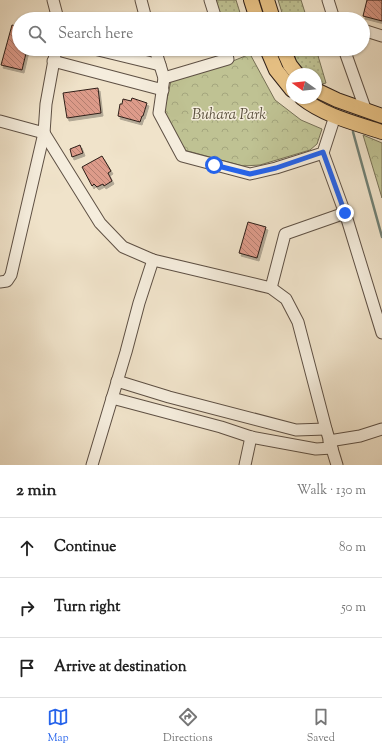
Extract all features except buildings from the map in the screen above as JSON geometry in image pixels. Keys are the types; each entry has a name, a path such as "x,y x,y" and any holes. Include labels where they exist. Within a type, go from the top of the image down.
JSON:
{"main road":[{"path":"251,0 255,12"},
{"path":"266,0 270,12"},
{"path":"270,56 276,70 286,82"},
{"path":"286,56 292,68"},
{"path":"322,93 337,100 382,116"},
{"path":"310,104 335,116 382,132"}],"street":[{"path":"53,0 56,12"},
{"path":"141,0 144,12"},
{"path":"210,0 214,12"},
{"path":"328,0 332,12"},
{"path":"370,32 382,36"},
{"path":"0,282 7,281 11,275 44,133 46,104 54,56"},
{"path":"123,56 160,65"},
{"path":"157,56 164,78 159,113 182,156 250,174 276,168 323,152"},
{"path":"164,78 228,59 227,56"},
{"path":"346,56 366,111"},
{"path":"53,62 163,90"},
{"path":"335,116 323,152 345,213 382,333"},
{"path":"0,121 44,133 100,224 124,247 153,260 271,288 286,299 298,322 330,444 337,465"},
{"path":"271,288 285,234 345,213"},
{"path":"92,465 153,260"},
{"path":"117,381 169,397 296,430 326,429"},
{"path":"112,398 221,427 251,437 316,449 382,429"},
{"path":"245,465 251,437"}],"green space":[{"path":"214,0 236,0 240,12 218,12"},
{"path":"278,0 301,0 305,12 282,12"},
{"name":"Buhara Park","path":"245,56 251,56 275,100 301,120 322,129 317,144 310,150 260,165 243,166 184,150 164,112 171,81 216,68"},
{"path":"295,56 318,56 322,68 302,68 296,61"},
{"path":"322,69 326,83 322,84"},
{"path":"363,135 382,143 382,198"}],"waterway":[{"path":"353,132 382,237"}],"route":[{"path":"214,165 250,174 276,168 323,152 345,213"}]}
